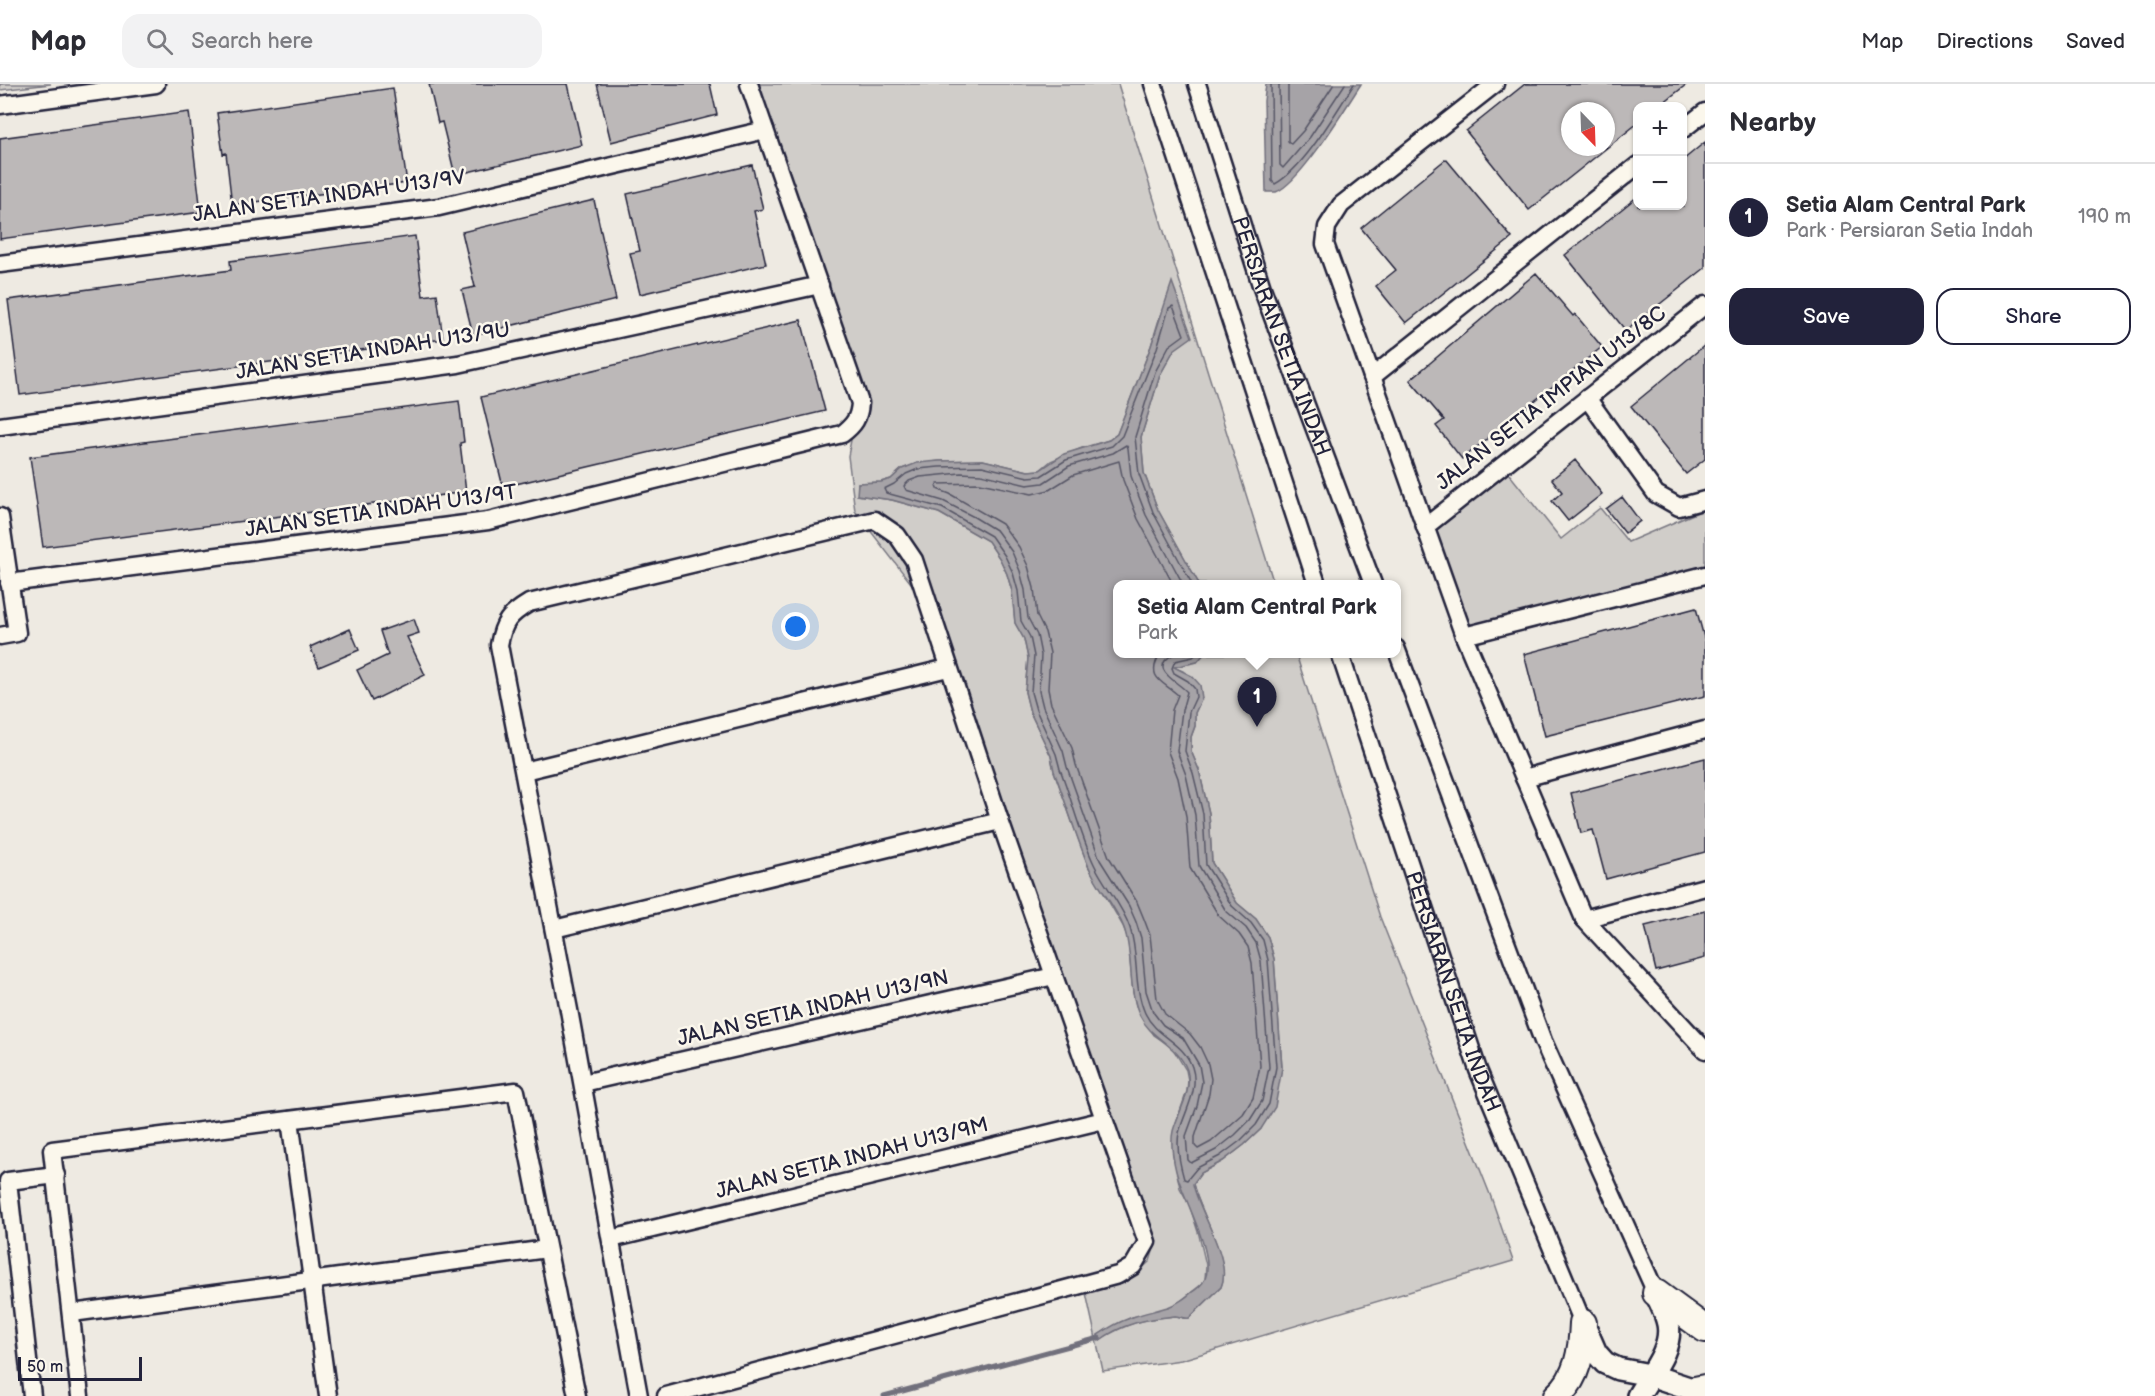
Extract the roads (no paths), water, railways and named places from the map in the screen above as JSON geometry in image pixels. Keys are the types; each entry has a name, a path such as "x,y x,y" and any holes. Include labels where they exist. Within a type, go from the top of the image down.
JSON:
{"highway":[{"path":"1656,1293 1705,1329"},
{"path":"1557,1396 1567,1388 1582,1351 1583,1323"}],"main road":[{"path":"1638,1396 1665,1351 1669,1337 1668,1323 1656,1293"},
{"path":"1583,1323 1596,1353 1605,1363 1618,1369 1650,1375 1699,1391"}],"street":[{"path":"0,105 156,84"},
{"name":"JALAN SETIA INDAH U13/9T","path":"9,583 488,521 842,434 854,425 860,415 860,403 749,84"},
{"name":"PERSIARAN SETIA INDAH","path":"1153,84 1315,580"},
{"name":"PERSIARAN SETIA INDAH","path":"1197,84 1262,288 1371,580"},
{"path":"1495,84 1341,205 1327,227 1325,244 1464,636 1584,919 1704,1048"},
{"path":"1687,127 1705,112"},
{"name":"JALAN SETIA INDAH U13/9V","path":"0,264 439,207 765,130"},
{"path":"1372,377 1633,169"},
{"name":"JALAN SETIA INDAH U13/9U","path":"0,426 458,364 820,285"},
{"name":"JALAN SETIA IMPIAN U13/8C","path":"1425,527 1705,305"},
{"path":"1587,398 1656,494 1679,507 1705,500"},
{"path":"0,517 17,633 1,635"},
{"path":"639,1396 583,1083 499,645 502,628 513,613 529,603 875,520 897,535 914,560 1000,821 1148,1242 1133,1266 1118,1275 666,1396"},
{"path":"1464,636 1705,575"},
{"name":"PERSIARAN SETIA INDAH","path":"1341,658 1478,1070 1583,1323"},
{"path":"1400,658 1543,1041 1656,1293"},
{"path":"524,771 948,668"},
{"path":"1524,778 1705,730"},
{"path":"554,929 1000,821"},
{"path":"1584,919 1705,887"},
{"name":"JALAN SETIA INDAH U13/9N","path":"583,1083 1054,976"},
{"path":"80,1396 52,1150 516,1090 577,1396"},
{"path":"290,1120 328,1396"},
{"name":"JALAN SETIA INDAH U13/9M","path":"611,1239 1104,1120"},
{"path":"32,1396 8,1181 56,1175"},
{"path":"72,1313 547,1249"}],"water":[{"path":"1266,84 1361,84 1309,160 1286,186 1276,192 1266,192 1264,101"},
{"path":"1172,282 1192,337 1174,350 1160,375 1141,437 1144,473 1158,510 1197,580 1113,580 1113,658 1200,658 1197,662 1174,667 1192,676 1200,685 1202,698 1195,713 1191,751 1199,770 1209,813 1212,863 1237,903 1256,919 1268,937 1274,959 1282,1068 1275,1107 1261,1129 1223,1161 1201,1173 1193,1184 1223,1264 1221,1287 1189,1318 1175,1316 1135,1323 1099,1341 1098,1335 1118,1323 1177,1303 1198,1288 1205,1279 1206,1255 1197,1225 1179,1182 1172,1151 1173,1131 1188,1086 1187,1070 1177,1054 1151,1031 1140,1016 1133,994 1129,950 1124,928 1088,865 1054,771 1051,756 1030,712 1025,692 1028,658 1024,639 1015,623 1012,591 1000,559 988,541 939,513 892,500 857,495 858,483 891,479 902,469 917,463 983,460 1028,471 1040,470 1064,454 1109,440 1117,434 1151,346"}],"waterway":[{"path":"884,1396 1099,1338"}],"place":[{"name":"Setia Alam Central Park","path":"1257,727"}]}
